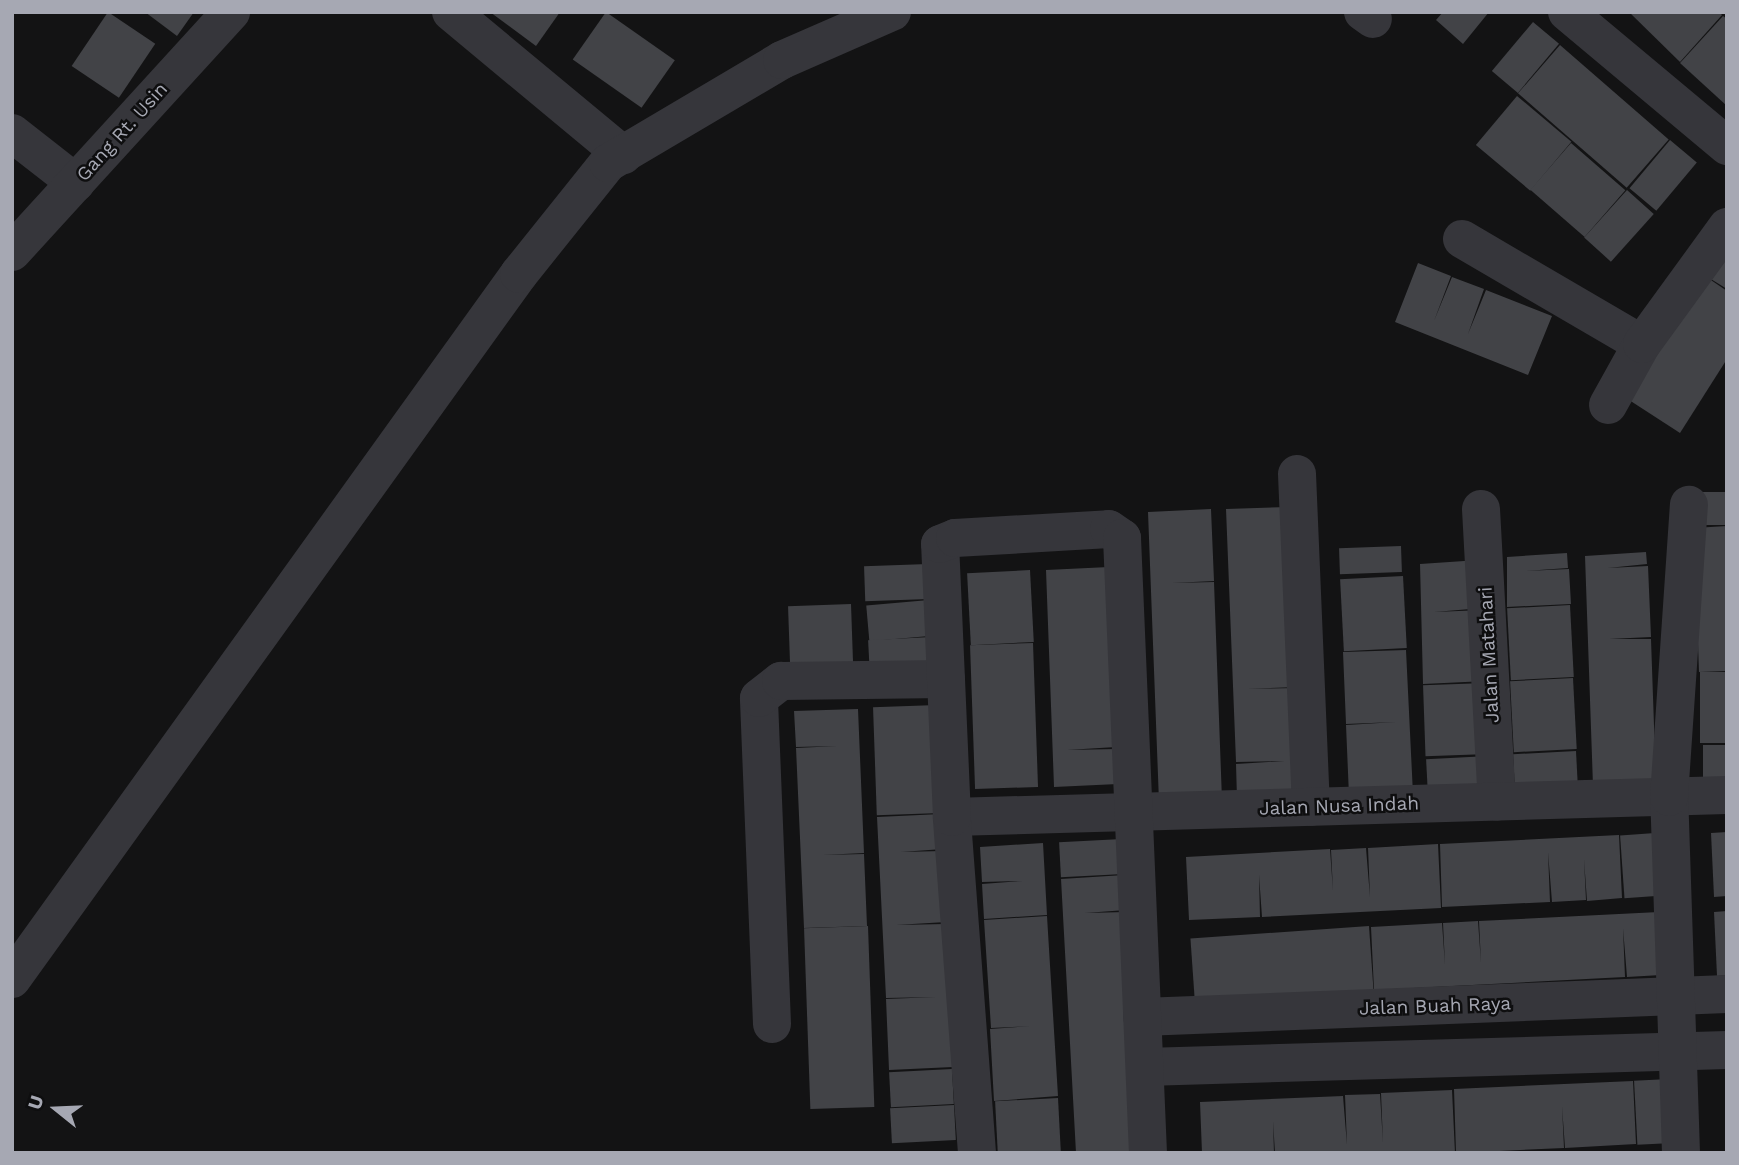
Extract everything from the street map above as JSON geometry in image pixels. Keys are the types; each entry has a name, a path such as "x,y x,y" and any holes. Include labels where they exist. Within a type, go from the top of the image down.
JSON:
{"street":[{"name":"Gang Rt. Usin","path":"12,252 232,12"},
{"path":"450,12 623,155"},
{"path":"12,979 511,285 608,163 782,60 892,12"},
{"path":"1567,12 1727,146"},
{"path":"12,133 76,183"},
{"path":"1608,405 1642,344 1727,227"},
{"path":"1462,239 1642,344"},
{"path":"1297,474 1311,807"},
{"path":"1681,1153 1669,797 1689,505"},
{"name":"Jalan Matahari","path":"1481,509 1497,802"},
{"path":"977,1153 952,817 940,544 955,538 1116,532 1122,538 1148,1153"},
{"path":"772,1024 759,698 781,681 946,679"},
{"name":"Jalan Nusa Indah","path":"952,817 1727,795"},
{"name":"Jalan Buah Raya","path":"1142,1017 1727,994"},
{"path":"1145,1066 1727,1050"}],"building":[{"path":"108,12 155,44 119,98 72,66"},
{"path":"145,12 194,12 177,36"},
{"path":"490,12 560,12 536,46"},
{"path":"606,12 675,60 642,108 573,60"},
{"path":"1443,12 1489,12 1463,44 1436,20"},
{"path":"1629,12 1719,12 1722,15 1680,62"},
{"path":"1723,16 1727,19 1727,106 1680,63"},
{"path":"1533,22 1559,44 1518,93 1492,71"},
{"path":"1560,45 1669,139 1627,188 1518,93"},
{"path":"1517,96 1571,142 1530,191 1476,145"},
{"path":"1670,140 1697,162 1656,211 1630,188"},
{"path":"1571,143 1625,190 1585,237 1530,190"},
{"path":"1627,190 1654,214 1611,262 1584,238"},
{"path":"1727,247 1727,289 1706,276"},
{"path":"1418,263 1451,276 1434,321 1452,277 1484,289 1468,334 1486,290 1552,316 1528,375 1395,322"},
{"path":"1705,276 1727,291 1727,359 1680,433 1626,398"},
{"path":"1695,492 1727,492 1727,525 1695,525"},
{"path":"1289,507 1297,687 1247,689 1297,688 1301,796 1237,799 1236,764 1285,761 1236,762 1226,509"},
{"path":"1211,509 1214,581 1172,583 1214,582 1222,800 1159,802 1148,512"},
{"path":"1727,526 1727,671 1699,672 1694,528"},
{"path":"1401,546 1402,572 1340,574 1339,548"},
{"path":"1646,552 1647,564 1608,568 1648,566 1651,637 1609,639 1651,639 1656,783 1593,786 1585,556"},
{"path":"1567,553 1568,568 1525,571 1569,569 1571,604 1507,607 1507,557"},
{"path":"1479,560 1483,608 1434,612 1483,610 1486,681 1423,684 1420,564"},
{"path":"928,564 929,599 865,601 864,566"},
{"path":"1109,567 1116,747 1067,750 1117,749 1118,784 1054,787 1046,570"},
{"path":"1030,570 1034,642 971,645 967,573"},
{"path":"1403,576 1407,648 1344,651 1340,579"},
{"path":"929,600 932,636 869,641 866,605"},
{"path":"851,604 854,676 791,678 788,606"},
{"path":"1570,605 1574,677 1511,680 1507,608"},
{"path":"931,637 933,672 870,675 868,640"},
{"path":"1033,643 1038,787 975,789 970,645"},
{"path":"1406,650 1413,794 1349,796 1346,725 1396,722 1346,724 1343,652"},
{"path":"1700,672 1727,672 1727,743 1700,743"},
{"path":"1573,678 1577,749 1514,752 1510,681"},
{"path":"1486,683 1488,754 1426,756 1423,685"},
{"path":"937,705 941,813 877,815 873,707"},
{"path":"858,709 864,853 823,855 864,854 867,926 804,928 796,748 837,746 796,747 794,711"},
{"path":"1703,745 1727,745 1727,780 1703,780"},
{"path":"1576,751 1578,786 1515,789 1513,754"},
{"path":"1489,756 1491,791 1428,794 1426,759"},
{"path":"941,814 943,849 901,852 942,851 946,922 896,925 946,924 953,1067 889,1070 886,999 936,997 886,998 877,817"},
{"path":"1727,832 1727,896 1714,897 1711,833"},
{"path":"1655,833 1659,896 1624,898 1620,835"},
{"path":"1619,835 1622,898 1587,901 1584,859 1586,900 1552,902 1548,852 1550,902 1442,907 1440,844"},
{"path":"1122,839 1124,874 1061,877 1059,842"},
{"path":"1043,843 1047,915 984,919 982,884 1023,881 982,882 980,847"},
{"path":"1438,844 1441,908 1262,917 1259,875 1260,917 1189,920 1186,857 1330,849 1333,891 1331,850 1366,848 1370,897 1368,848"},
{"path":"1124,875 1126,910 1085,913 1126,912 1140,1153 1076,1153 1061,879"},
{"path":"1727,911 1727,975 1717,976 1714,912"},
{"path":"1659,912 1661,975 1627,977 1623,928 1625,977 1374,990 1371,927 1442,923 1445,965 1443,923 1478,921 1481,963 1479,921"},
{"path":"1047,916 1058,1096 994,1101 990,1029 1031,1026 991,1028 984,920"},
{"path":"868,926 874,1107 810,1109 804,928"},
{"path":"1369,926 1374,991 1195,1003 1190,938"},
{"path":"952,1069 954,1104 891,1107 889,1072"},
{"path":"1669,1079 1672,1143 1637,1145 1634,1081"},
{"path":"1633,1081 1636,1144 1565,1148 1562,1106 1564,1148 1456,1153 1454,1089"},
{"path":"1452,1090 1455,1153 1275,1153 1273,1121 1274,1153 1202,1153 1200,1102 1343,1096 1347,1145 1345,1095 1380,1094 1383,1143 1381,1093"},
{"path":"1058,1098 1061,1153 998,1153 995,1101"},
{"path":"954,1105 956,1140 892,1143 890,1108"}]}
